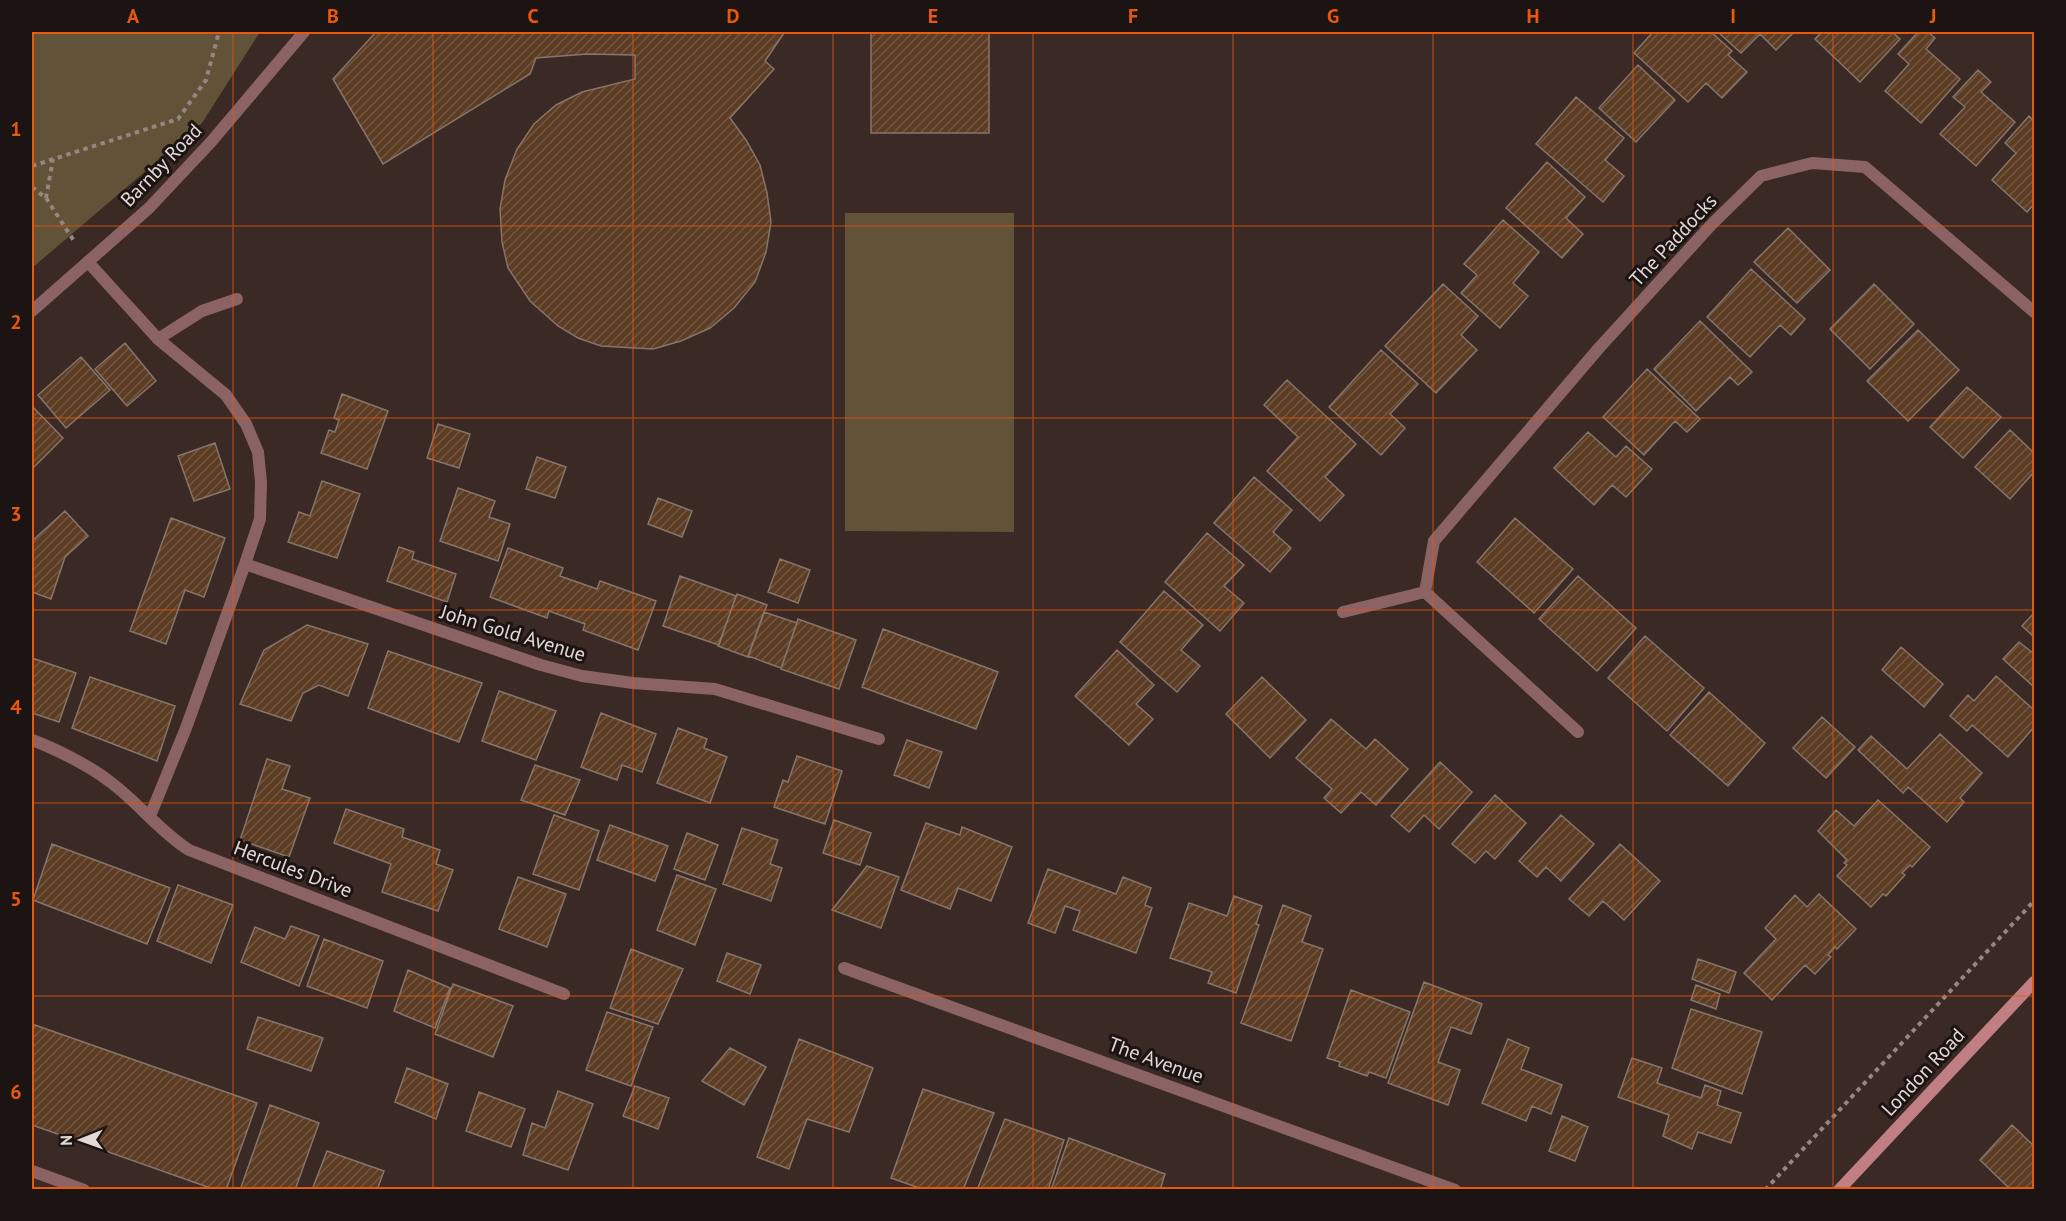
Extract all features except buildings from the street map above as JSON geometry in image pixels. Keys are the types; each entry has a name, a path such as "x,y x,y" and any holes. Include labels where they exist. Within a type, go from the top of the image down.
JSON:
{"main road":[{"name":"London Road","path":"1839,1190 2034,982"}],"street":[{"name":"Barnby Road","path":"32,311 149,208 211,142 304,32"},
{"name":"The Paddocks","path":"1425,592 1434,541 1599,348 1712,224 1761,176 1812,162 1865,167 2034,312"},
{"path":"88,262 158,339 226,395 246,424 258,452 261,482 260,519 186,728 150,816"},
{"path":"158,339 202,311 237,299"},
{"name":"John Gold Avenue","path":"245,564 540,665 582,676 715,690 879,739"},
{"path":"1343,612 1425,592 1578,732"},
{"name":"Hercules Drive","path":"32,740 108,780 150,816 167,836 189,850 564,994"},
{"name":"The Avenue","path":"844,968 1455,1190"},
{"path":"32,1172 84,1190"}],"path":[{"path":"32,166 178,119 206,80 219,32"},
{"path":"46,198 53,158"},
{"path":"32,187 46,198 88,262"},
{"path":"1765,1190 2034,901"}],"shaded area":[{"path":"32,32 260,32 202,123 32,268"},
{"path":"845,213 1014,213 1014,532 845,531"}]}
